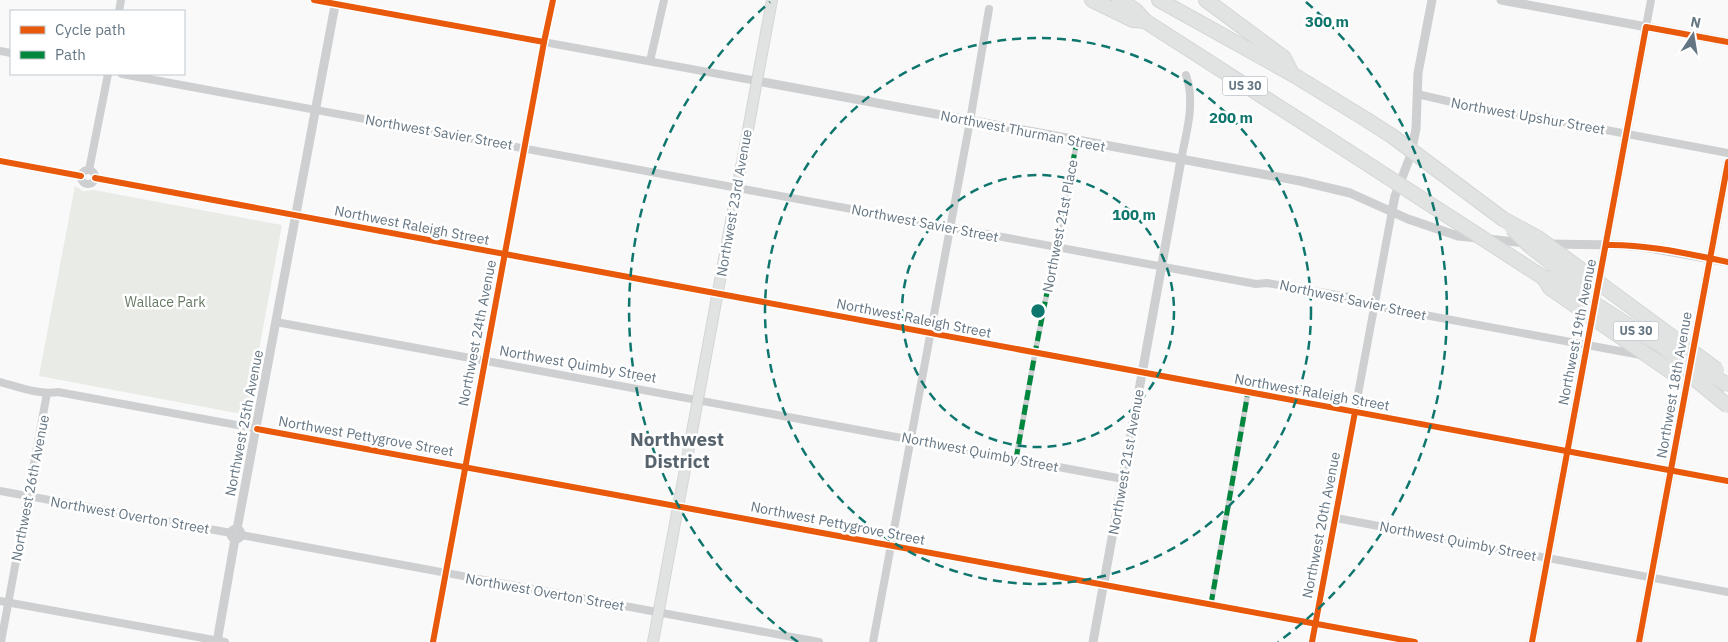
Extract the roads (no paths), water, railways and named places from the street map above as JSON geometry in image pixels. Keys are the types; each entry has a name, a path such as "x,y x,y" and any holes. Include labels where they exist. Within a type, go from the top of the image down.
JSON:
{"highway":[{"path":"1092,0 1133,20 1145,21"},
{"name":"US 30","path":"1119,0 1135,10 1145,21 1544,278 1556,279 1640,333 1728,385"},
{"name":"US 30","path":"1159,0 1292,74 1392,136 1503,219 1538,238 1728,378"},
{"path":"1206,0 1284,58 1292,74"},
{"path":"1503,219 1530,246 1728,406"},
{"path":"1544,278 1550,288 1683,380 1728,415"}],"main road":[{"name":"Northwest 23rd Avenue","path":"653,642 772,0"}],"street":[{"name":"Northwest Thurman Street","path":"314,0 336,2 1341,190 1433,228 1465,237 1535,244 1644,247 1728,262"},
{"name":"Northwest 24th Avenue","path":"433,642 553,0"},
{"path":"650,61 664,0"},
{"name":"Northwest 20th Avenue","path":"1312,642 1395,196 1414,142 1418,73 1432,0"},
{"path":"1502,0 1728,42"},
{"name":"Northwest 19th Avenue","path":"1532,642 1651,0"},
{"name":"Northwest 25th Avenue","path":"220,642 236,534 336,2"},
{"path":"873,642 970,121 988,9"},
{"path":"89,170 108,75"},
{"name":"Northwest Savier Street","path":"127,75 1256,284 1267,283 1349,297 1360,304 1728,371"},
{"name":"Northwest 21st Avenue","path":"1093,642 1190,114 1190,93 1186,75"},
{"name":"Northwest Upshur Street","path":"1417,94 1448,102 1728,153"},
{"name":"Northwest 21st Place","path":"1016,459 1077,142"},
{"path":"0,161 81,176"},
{"name":"Northwest 18th Avenue","path":"1639,642 1728,162"},
{"path":"81,176 85,171 89,170"},
{"path":"81,176 83,182 89,184 93,182 95,178 94,173 89,170"},
{"name":"Northwest Raleigh Street","path":"95,178 1728,481"},
{"name":"Northwest Quimby Street","path":"276,322 1123,479"},
{"name":"Northwest Pettygrove Street","path":"0,382 27,390 47,393 58,392 1414,642"},
{"path":"1211,604 1248,392"},
{"name":"Northwest 26th Avenue","path":"1,642 4,602 28,496 47,393"},
{"name":"Northwest Overton Street","path":"0,491 819,642"},
{"name":"Northwest Quimby Street","path":"1336,518 1728,592"},
{"path":"4,602 220,642"}],"district":[{"name":"Northwest District","path":"677,450"}],"park label":[{"name":"Wallace Park","path":"165,302"}]}
